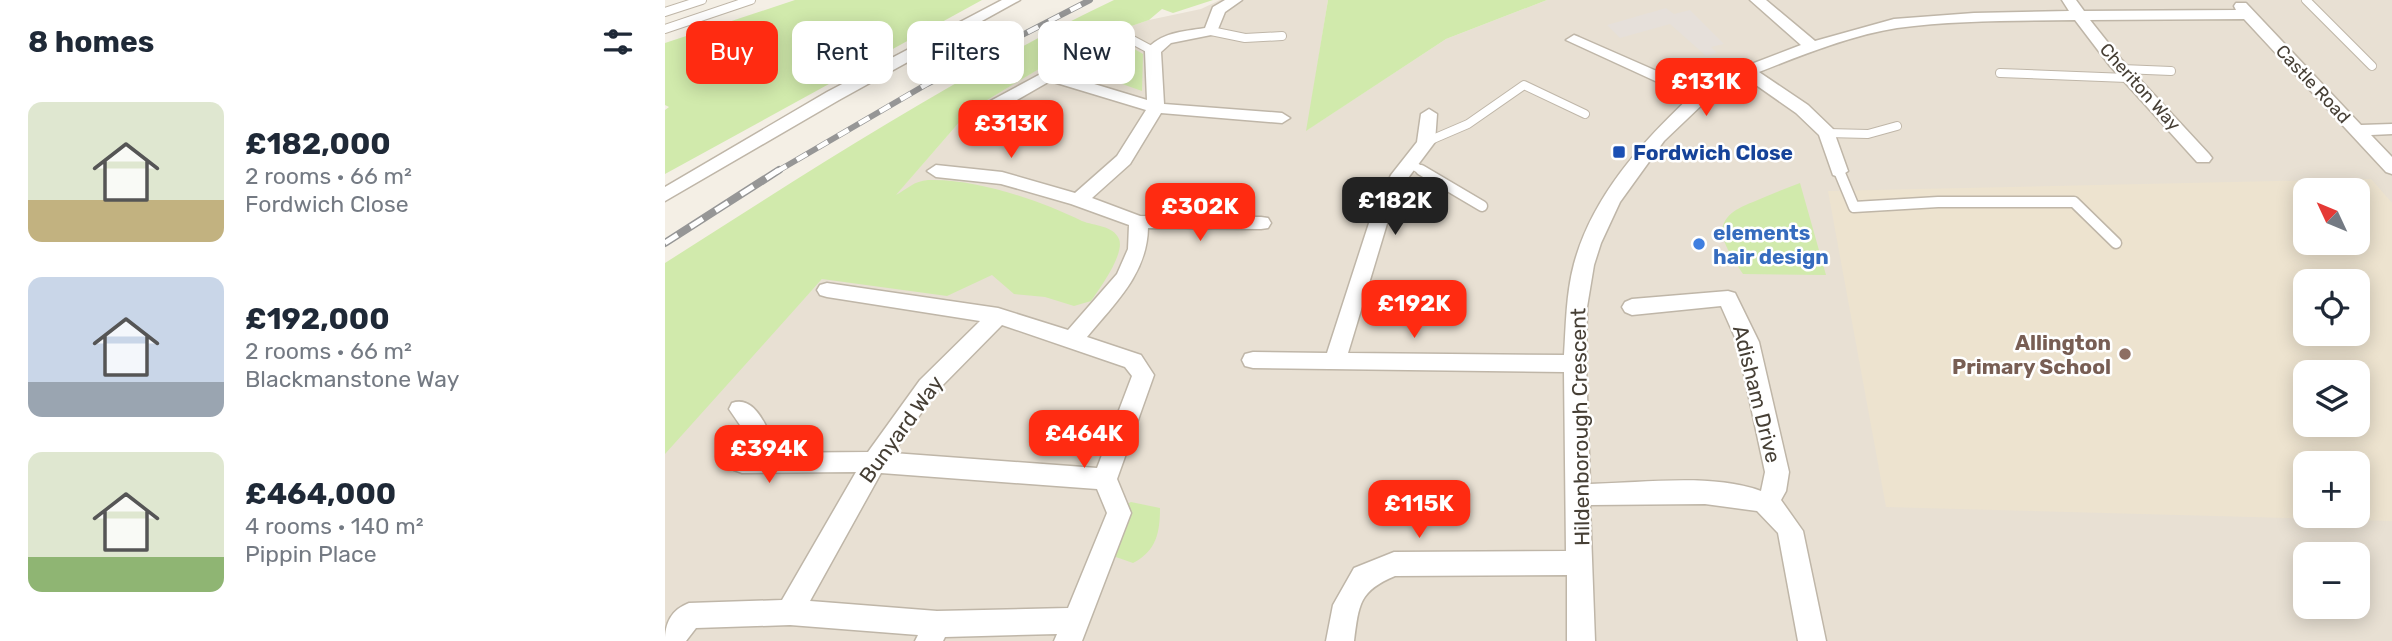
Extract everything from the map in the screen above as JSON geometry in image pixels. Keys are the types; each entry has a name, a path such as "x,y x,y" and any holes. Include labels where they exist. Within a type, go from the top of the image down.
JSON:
{"street":[{"path":"665,195 833,96 1013,0"},
{"path":"1078,200 1124,160 1156,108 1153,51 1166,39 1211,31 1218,10 1235,0"},
{"path":"1757,0 1812,46"},
{"name":"Castle Road","path":"2235,0 2392,168"},
{"name":"Hildenborough Crescent","path":"1581,641 1575,364 1580,286 1591,243 1611,200 1658,137 1701,96 1747,71 1812,46 1894,24 2073,8 2249,14"},
{"name":"Cheriton Way","path":"2073,8 2124,74 2178,128 2203,158"},
{"path":"1574,40 1701,96"},
{"path":"1747,71 1802,109 1827,134 1839,171"},
{"path":"974,117 1048,75 1156,108 1282,118"},
{"path":"1335,360 1380,217 1400,175 1426,142 1429,114"},
{"path":"2356,130 2392,129"},
{"path":"936,172 1002,178 1078,200 1139,222 1261,223"},
{"path":"1072,340 1126,277 1138,249 1139,222"},
{"path":"669,641 677,616 790,612 933,632 1072,631 1119,513 1105,479 1143,375 1133,361 998,316 827,290"},
{"name":"Adisham Drive","path":"1632,307 1728,298 1748,342 1777,472 1774,491 1766,503"},
{"name":"Bunyard Way","path":"790,612 874,462 928,386 998,316"},
{"path":"1253,360 1575,364"},
{"path":"740,409 754,426 742,463 874,462 1105,479"},
{"path":"1579,495 1736,494 1766,503 1782,517 1790,531 1812,641"},
{"path":"1341,641 1346,605 1363,577 1394,564 1581,563"}],"lane":[{"path":"665,12 702,0"},
{"path":"665,29 751,0"},
{"path":"2306,0 2372,66"},
{"path":"1211,31 1245,38 1282,36"},
{"path":"1135,41 1153,51"},
{"path":"2000,73 2124,74 2171,71"},
{"path":"1426,142 1468,124 1524,85 1585,114"},
{"path":"1827,134 1868,134 1898,126"},
{"path":"1411,164 1482,206"},
{"path":"1839,171 1854,207 1938,202 2074,202 2116,243"}],"shaded area":[{"path":"1220,0 1328,0 1307,130 1446,39 1547,0 2392,0 2392,641 665,641 665,450 822,279 969,111 1014,84 1024,84 1024,78 1038,69 1038,84 1135,84 1135,25 1201,9"},
{"path":"1666,8 1674,14 1690,10 1724,44 1711,47 1717,53 1706,56 1670,24 1620,38 1607,25"},
{"name":"Allington Primary School","path":"2370,179 2392,203 2392,521 2370,520 2370,451 2293,451 2293,518 1886,507 1828,191 2293,181 2293,256 2369,256"}],"green space":[{"path":"795,0 982,0 944,21 907,21 907,41 893,49 893,21 792,21 792,84 829,84 665,174 665,110 669,107 665,105 665,43 686,36 686,84 778,84 778,21 732,21"},
{"path":"1114,0 1213,0 1173,13 1162,9 1149,20 1135,25 1135,21 1072,21"},
{"path":"1328,0 1547,0 1446,39 1306,131"},
{"path":"1038,39 1038,70 1024,78 1024,46"},
{"path":"1135,49 1143,54 1142,91 1122,84 1135,84"},
{"path":"955,84 1014,84 969,111 896,195 928,180 967,183 1008,192 1082,221 1108,228 1116,234 1120,245 1111,271 1091,301 1074,306 1045,297 1014,294 992,275 947,296 822,279 665,454 665,263"},
{"path":"1800,183 1826,275 1743,274 1724,241 1724,224 1729,216 1738,209"},
{"path":"1131,502 1160,508 1159,525 1152,547 1133,563 1113,556 1123,506"}],"railway":[{"path":"776,172 927,84 1090,0"},
{"path":"665,243 779,170"}],"place":[{"name":"Fordwich Close","path":"1619,152"},
{"name":"elements hair design","path":"1699,244"},
{"name":"Allington Primary School","path":"2125,354"}]}
